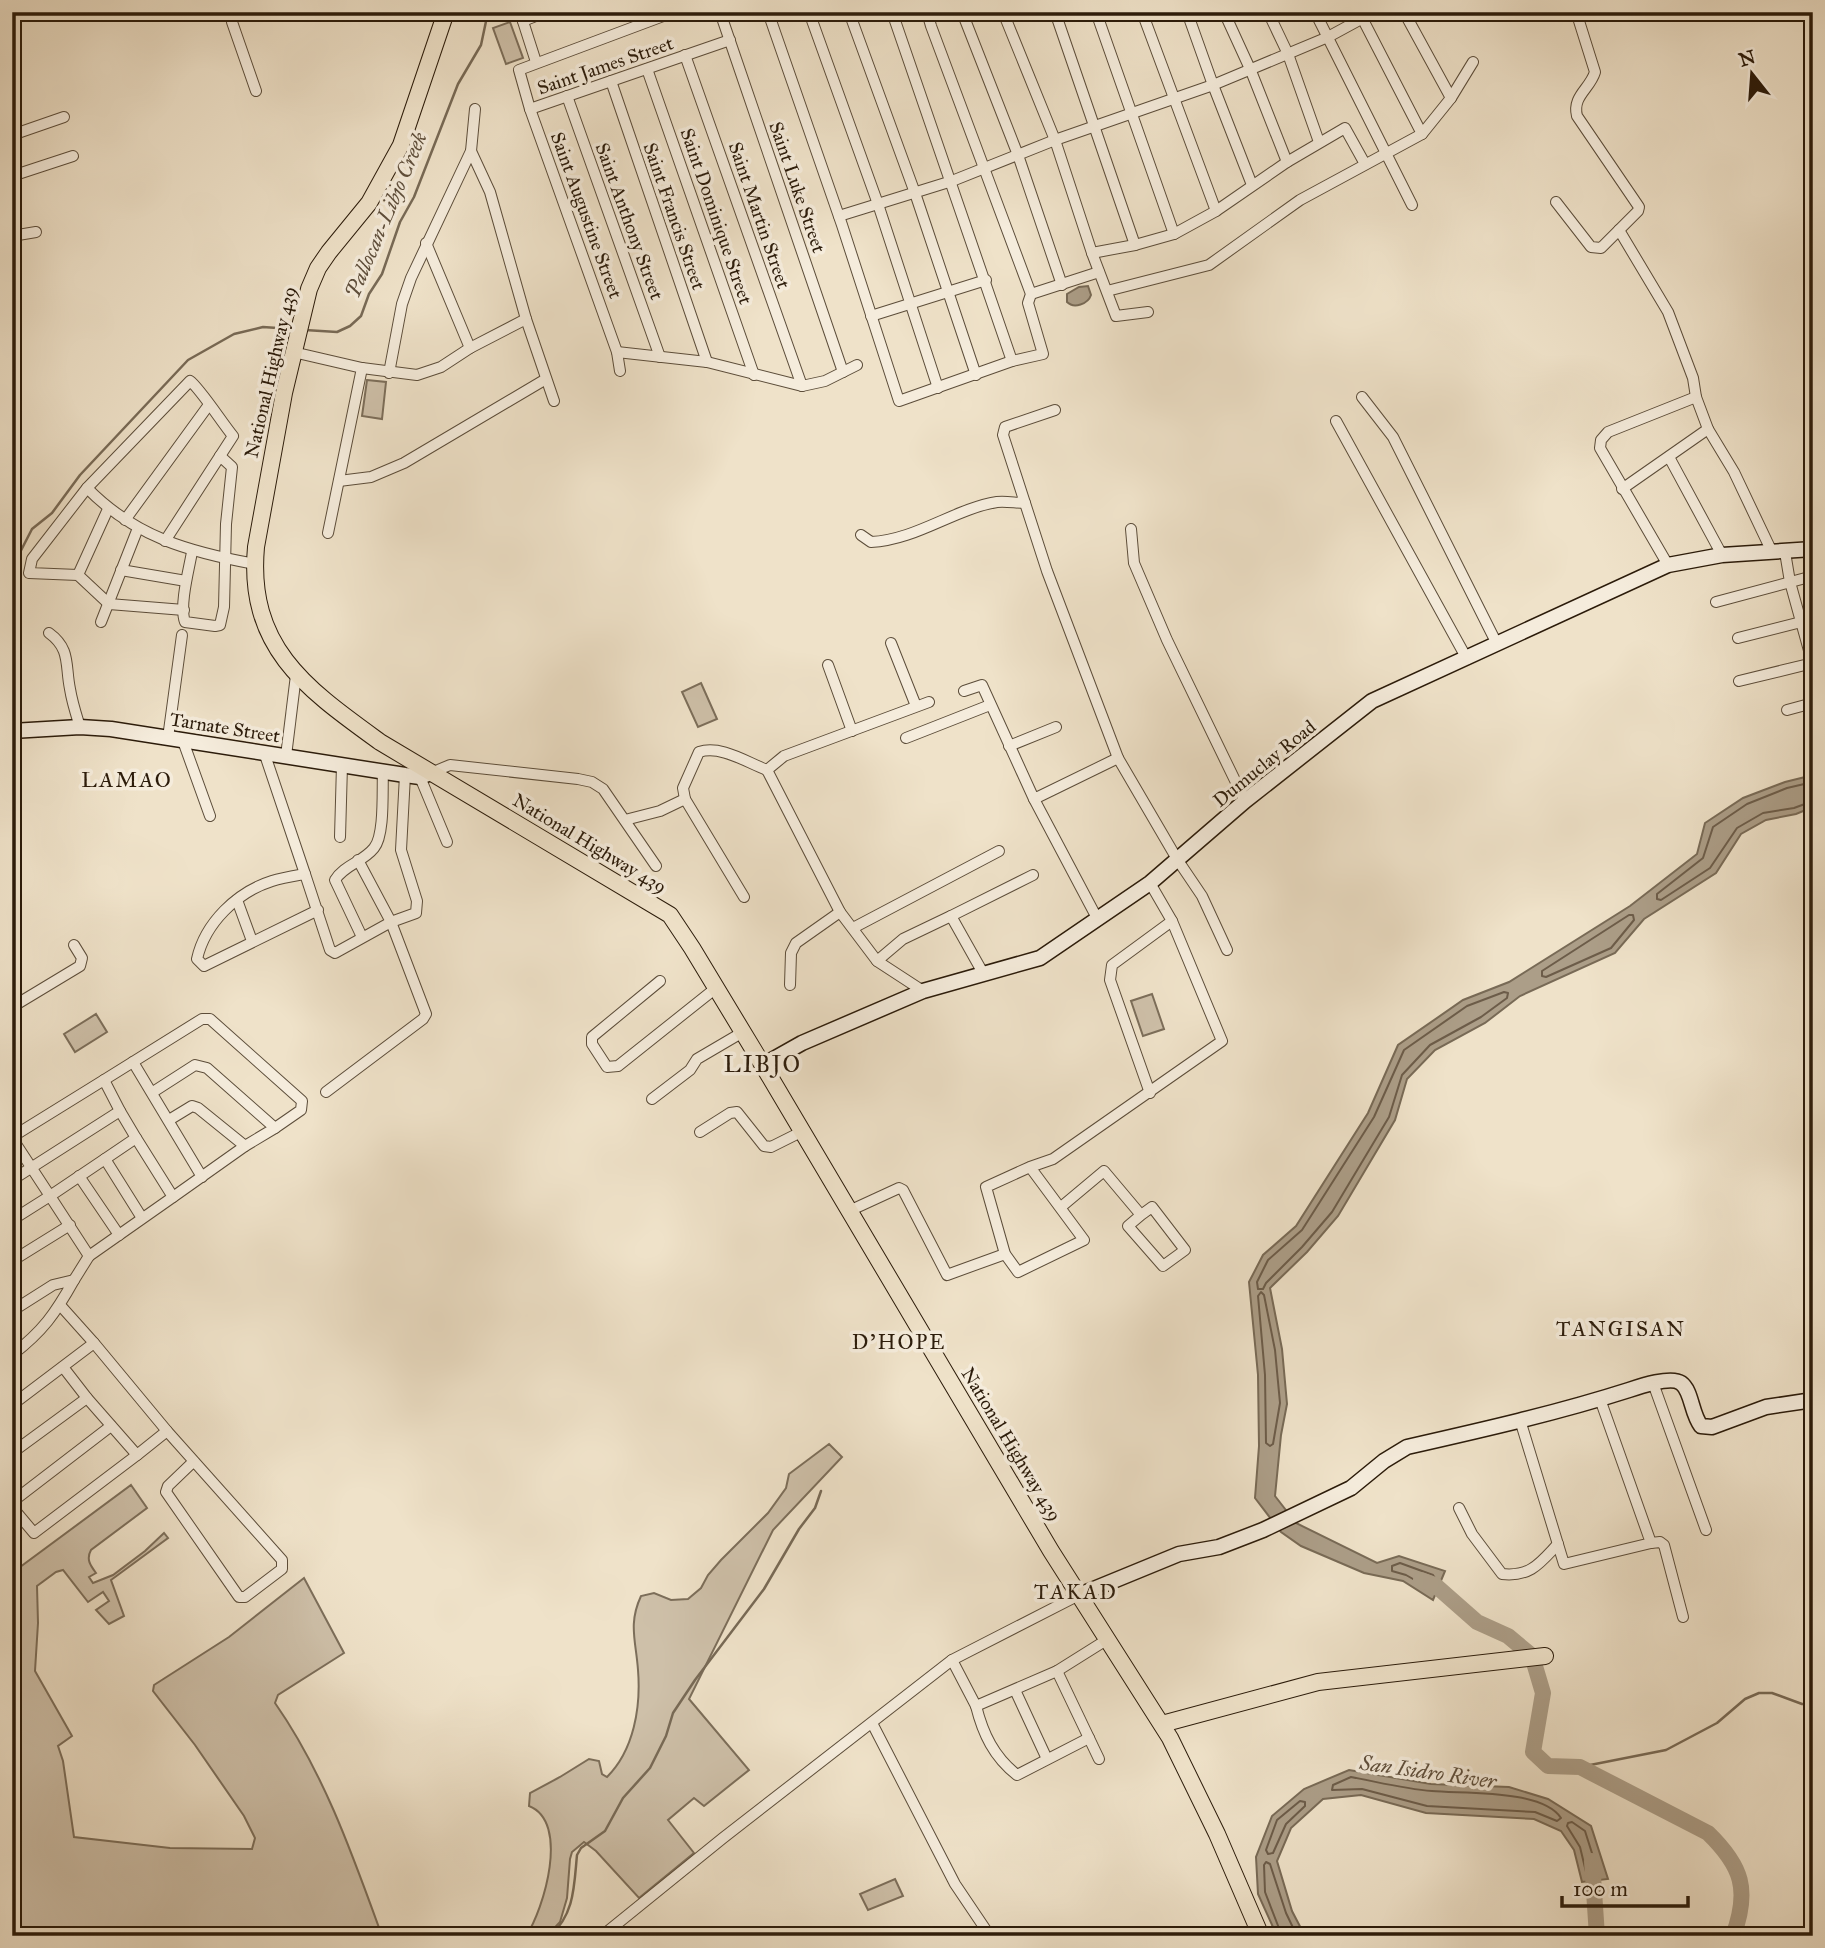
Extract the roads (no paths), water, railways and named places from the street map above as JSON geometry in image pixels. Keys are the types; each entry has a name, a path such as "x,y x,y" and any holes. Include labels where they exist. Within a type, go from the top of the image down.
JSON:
{"main road":[{"name":"National Highway 439","path":"446,12 401,145 369,203 318,268 303,314 268,480 255,564 258,600 271,640 296,675 346,717 426,775 670,915 763,1065 1079,1595 1162,1724 1217,1834 1261,1936"},
{"path":"1162,1724 1318,1682 1545,1656"}],"street":[{"path":"233,12 232,22 256,91"},
{"path":"547,12 522,16 537,62 674,12"},
{"name":"Saint Luke Street","path":"720,12 843,372"},
{"path":"788,12 769,15 900,401 1012,361 1043,354 1028,303 1031,294 931,26 929,19 933,12"},
{"path":"809,12 878,204 938,388"},
{"path":"849,12 915,193 976,375"},
{"path":"892,12 1012,361"},
{"path":"962,12 1018,155 1062,285"},
{"path":"1003,12 1055,140 1116,316 1148,312"},
{"path":"1055,12 1135,245"},
{"path":"1096,12 1174,234"},
{"path":"1142,12 1216,211"},
{"path":"1187,12 1252,185"},
{"path":"1224,12 1287,162"},
{"path":"1268,12 1288,54 1319,142"},
{"path":"1315,12 1412,205"},
{"path":"839,216 952,181 1055,140 1251,71 1328,37 1361,15 1374,12"},
{"path":"1404,12 1451,98"},
{"path":"1556,202 1591,247 1601,248 1639,207 1577,116 1574,106 1595,72 1579,21 1581,12"},
{"path":"1361,15 1423,134"},
{"name":"Saint James Street","path":"530,109 730,40"},
{"name":"Saint Martin Street","path":"685,55 802,386"},
{"name":"Saint Augustine Street","path":"537,62 519,70 530,109 617,352 620,371"},
{"path":"1107,291 1209,265 1300,200 1423,134 1451,98 1473,62"},
{"name":"Saint Dominique Street","path":"647,68 754,374"},
{"name":"Saint Francis Street","path":"611,81 707,362"},
{"name":"Saint Anthony Street","path":"567,96 660,357"},
{"path":"389,373 402,304 426,243 471,151 475,109"},
{"path":"12,135 64,117"},
{"path":"1092,253 1174,234 1216,211 1287,162 1345,128 1365,164"},
{"path":"471,151 489,192 526,319 554,401"},
{"path":"12,176 73,156"},
{"path":"1619,230 1668,312 1693,378 1696,397 1708,429 1779,552 1813,664 1739,681"},
{"path":"12,236 36,232"},
{"path":"426,243 470,348"},
{"path":"1031,294 1099,272"},
{"path":"872,316 986,280"},
{"path":"294,347 362,368 417,375 428,372 526,319"},
{"path":"617,352 707,362 802,386 825,381 857,365"},
{"path":"328,533 362,368"},
{"path":"339,481 371,477 404,463 546,379"},
{"path":"165,541 233,436 208,406 196,385 190,381 87,488 32,559 29,573 78,575 109,604 184,610"},
{"path":"1362,397 1393,438 1497,644"},
{"path":"1668,565 1600,448 1601,439 1608,432 1696,397"},
{"path":"125,520 208,406"},
{"path":"1055,411 1005,427 1003,430 1025,503 1047,570 1118,758 1177,859 1202,896 1227,950"},
{"path":"1336,421 1467,659"},
{"path":"1622,489 1708,429"},
{"path":"192,552 186,581 185,622 220,625 224,607 226,524 232,467 220,456"},
{"path":"1668,457 1721,555"},
{"path":"87,488 108,509 165,541 192,552 255,564"},
{"path":"861,535 871,542 888,539 913,533 944,519 999,502 1025,503"},
{"path":"78,575 108,509"},
{"path":"101,622 138,528"},
{"path":"1131,529 1133,563 1245,801"},
{"name":"Dumuclay Road","path":"763,1065 802,1043 923,991 1040,958 1150,883 1245,801 1372,701 1668,565 1721,555 1813,549"},
{"path":"121,570 186,581"},
{"path":"1716,602 1813,576"},
{"path":"1738,638 1813,619"},
{"path":"49,633 59,640 64,648 69,688 80,727"},
{"path":"168,738 182,635"},
{"path":"891,643 916,706"},
{"path":"828,666 852,731"},
{"path":"286,756 296,675"},
{"path":"964,691 982,685 1034,800 1098,920"},
{"path":"767,770 783,756 929,702"},
{"path":"1787,710 1813,703"},
{"path":"906,738 990,705"},
{"name":"Tarnate Street","path":"12,731 80,727 111,729 405,775 426,775"},
{"path":"1009,746 1056,727"},
{"path":"183,741 210,816"},
{"path":"744,897 685,799 683,788 699,752 719,751 767,770 840,912 877,961 923,991"},
{"path":"264,752 332,952 391,922 416,913 418,908 401,850 405,775"},
{"path":"1034,800 1118,758"},
{"path":"340,836 342,765"},
{"path":"447,842 426,775 450,765 578,779 592,782 603,789 656,866"},
{"path":"362,937 335,880 340,872 374,848 380,830 383,771"},
{"path":"625,820 660,811 685,799"},
{"path":"853,928 999,852"},
{"path":"326,1092 426,1014 391,922 358,860"},
{"path":"304,874 271,881 223,910 200,947 197,958 204,966 318,910"},
{"path":"877,961 903,939 1033,875"},
{"path":"1030,1167 1084,1240 1018,1272 1005,1254 986,1187 1030,1167 1054,1158 1222,1041 1172,921 1150,883"},
{"path":"237,901 252,941"},
{"path":"790,985 791,953 796,943 840,912"},
{"path":"951,916 983,973"},
{"path":"1150,1093 1110,981 1112,965 1172,921"},
{"path":"12,1007 80,966 82,958 74,945"},
{"path":"660,981 592,1037 592,1044 607,1067 618,1066 716,988"},
{"path":"12,1355 36,1336 60,1305 89,1256 245,1146 301,1110 302,1101 210,1019 202,1019 12,1137 89,1256"},
{"path":"652,1099 690,1070 697,1059 743,1032"},
{"path":"133,1062 202,1177"},
{"path":"153,1092 195,1065 201,1065 275,1128"},
{"path":"104,1080 173,1197"},
{"path":"169,1120 192,1106 198,1108 245,1146"},
{"path":"12,1180 120,1111"},
{"path":"700,1132 730,1113 737,1112 764,1146 771,1147 801,1132"},
{"path":"12,1220 136,1138"},
{"path":"105,1159 142,1218"},
{"path":"1061,1207 1104,1171 1141,1215"},
{"path":"79,1176 119,1235"},
{"path":"849,1211 899,1188 903,1190 947,1275 1005,1254"},
{"path":"1152,1207 1185,1250 1163,1266 1128,1226 1141,1215 1152,1207"},
{"path":"12,1261 70,1225"},
{"path":"12,1311 52,1285 74,1280"},
{"path":"60,1305 166,1431 282,1560 282,1569 242,1598 200,1544 166,1492 168,1486 193,1462"},
{"path":"12,1405 94,1343"},
{"path":"63,1367 137,1455"},
{"path":"602,1936 952,1660 1079,1595 1179,1554 1219,1547 1263,1530 1342,1493 1407,1447 1673,1380 1681,1383 1689,1393 1694,1417 1701,1426 1712,1427 1766,1407 1813,1400"},
{"path":"1653,1384 1706,1530"},
{"path":"12,1453 87,1398"},
{"path":"1600,1399 1651,1543"},
{"path":"1520,1420 1564,1564 1660,1542 1664,1545 1683,1617"},
{"path":"111,1426 12,1504 34,1533 166,1431"},
{"path":"1460,1508 1472,1534 1502,1574 1514,1575 1534,1570 1558,1544"},
{"path":"976,1706 1057,1671 1108,1639"},
{"path":"952,1660 976,1706 990,1746 1000,1762 1017,1775 1089,1738"},
{"path":"1057,1671 1099,1759"},
{"path":"1015,1690 1048,1759"},
{"path":"872,1723 955,1884 989,1936"}],"water":[{"path":"1088,286 1091,295 1087,301 1080,305 1067,302 1067,294 1079,287"},
{"path":"1813,775 1813,807 1796,814 1766,820 1741,834 1716,873 1644,919 1615,953 1520,996 1485,1023 1435,1050 1407,1079 1395,1120 1338,1216 1307,1252 1270,1288 1282,1349 1287,1404 1275,1496 1296,1523 1377,1563 1399,1556 1445,1571 1433,1600 1403,1581 1364,1573 1301,1546 1281,1532 1255,1498 1259,1446 1258,1375 1249,1282 1263,1255 1296,1226 1368,1113 1398,1045 1463,1000 1509,982 1630,906 1697,854 1705,823 1743,798"},
{"path":"1349,1770 1431,1784 1509,1787 1548,1799 1591,1826 1608,1879 1582,1882 1574,1850 1561,1831 1534,1819 1426,1813 1361,1795 1323,1799 1291,1828 1277,1861 1292,1911 1305,1936 1277,1936 1258,1894 1256,1857 1272,1816 1304,1789"}],"waterway":[{"name":"Pallocan-Libjo Creek","path":"305,330 337,332 350,326 361,316 369,294 382,274 400,222 414,197 458,84 481,45 488,12"},
{"name":"Pallocan-Libjo Creek","path":"12,568 32,529 52,513 80,475 188,360 234,334 263,327 292,329"},
{"path":"550,1936 569,1909 577,1855 581,1848 605,1831 623,1798 650,1768 666,1736 673,1713 764,1589 799,1529 815,1508 821,1491"},
{"path":"1421,1580 1435,1585 1477,1622 1508,1636 1532,1656 1543,1693 1533,1752 1548,1766 1580,1767 1708,1833 1720,1845 1735,1868 1742,1892 1733,1936"},
{"path":"1580,1767 1666,1750 1717,1723 1745,1699 1759,1693 1772,1693 1802,1704 1813,1704"},
{"name":"San Isidro River","path":"1592,1861 1597,1936"}],"district":[{"name":"LAMAO","path":"127,780"},
{"name":"LIBJO","path":"763,1064"},
{"name":"TANGISAN","path":"1621,1329"},
{"name":"D'HOPE","path":"899,1342"},
{"name":"TAKAD","path":"1076,1592"}]}
